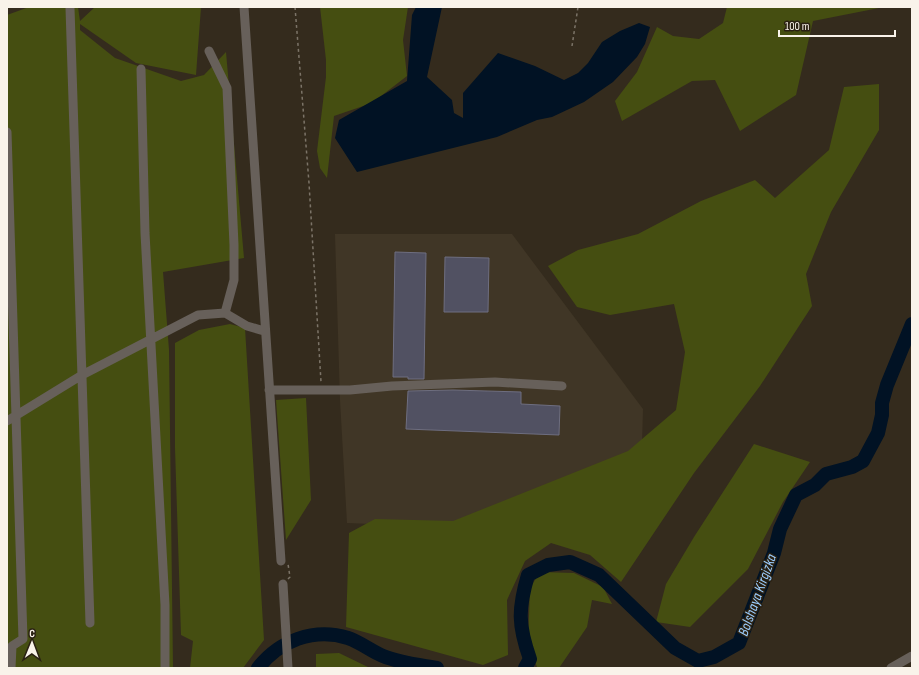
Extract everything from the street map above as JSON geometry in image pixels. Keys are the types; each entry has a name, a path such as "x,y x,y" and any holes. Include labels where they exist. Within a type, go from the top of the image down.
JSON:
{"street":[{"path":"244,7 264,331 281,561"},
{"path":"70,8 90,622"},
{"path":"209,52 227,88 234,245 234,280 225,313"},
{"path":"141,69 145,232 152,339 165,605 165,668"},
{"path":"7,132 23,639 12,646 12,668"},
{"path":"7,421 82,375 198,315 225,313 247,326 264,331"},
{"path":"269,390 322,390 495,382 562,386"},
{"path":"283,584 288,668"},
{"path":"890,668 912,656"}],"path":[{"path":"295,7 309,183 322,390"},
{"path":"572,46 578,7"},
{"path":"281,561 289,564 290,577 283,584"}],"shaded area":[{"path":"335,234 512,234 643,409 641,478 449,527 347,523 340,400"}],"green space":[{"path":"29,7 78,7 80,21 95,7 201,7 196,75 136,63 80,24 80,30 115,58 181,81 204,75 226,52 244,258 163,272 169,350 173,668 7,668 7,15"},
{"path":"320,7 408,7 403,40 407,76 372,103 334,116 327,178 320,168 317,151 326,77 326,60"},
{"path":"727,7 879,8 813,21 796,95 740,131 715,80 692,81 622,121 615,101 637,72 657,27 673,36 699,39 723,23"},
{"path":"879,84 879,130 831,212 806,274 812,306 760,386 694,473 621,582 590,555 551,543 525,561 507,600 508,655 483,665 346,627 349,533 375,519 453,521 628,451 676,410 685,352 674,304 610,315 577,307 548,266 578,250 638,234 701,201 755,180 775,198 829,150 844,87"},
{"path":"230,324 245,328 264,640 243,668 190,668 193,641 181,635 175,448 175,343 199,330"},
{"path":"306,398 311,500 286,540 276,400"},
{"path":"754,444 810,462 783,502 748,569 690,627 656,622 666,584 694,537"},
{"path":"540,572 574,573 603,587 612,604 592,600 587,627 559,668 536,668 537,667 528,642 530,588"},
{"path":"339,653 370,668 316,668 316,654"}],"water":[{"path":"416,7 442,7 427,77 452,100 454,113 463,118 463,93 498,53 535,66 564,80 578,73 588,63 602,42 620,31 639,23 650,27 645,44 637,57 613,82 584,102 552,117 537,120 497,137 357,172 335,138 339,120 407,81 412,15"}],"building":[{"path":"395,252 426,253 424,379 393,377"},
{"path":"445,257 489,258 488,312 444,312"},
{"path":"453,390 521,392 521,404 560,406 559,435 406,429 408,391"}],"waterway":[{"name":"Bolshaya Kirgizka","path":"525,668 530,659 521,626 521,608 528,575 548,565 570,562 599,575 675,648 698,661 714,657 739,643 774,553 780,529 796,495 815,485 826,474 852,467 863,461 878,433 882,415 882,403 887,385 912,324"},
{"name":"Bolshaya Kirgizka","path":"258,668 276,650 287,644 298,639 323,634 348,638 379,654 396,660 410,664 437,668"}]}
